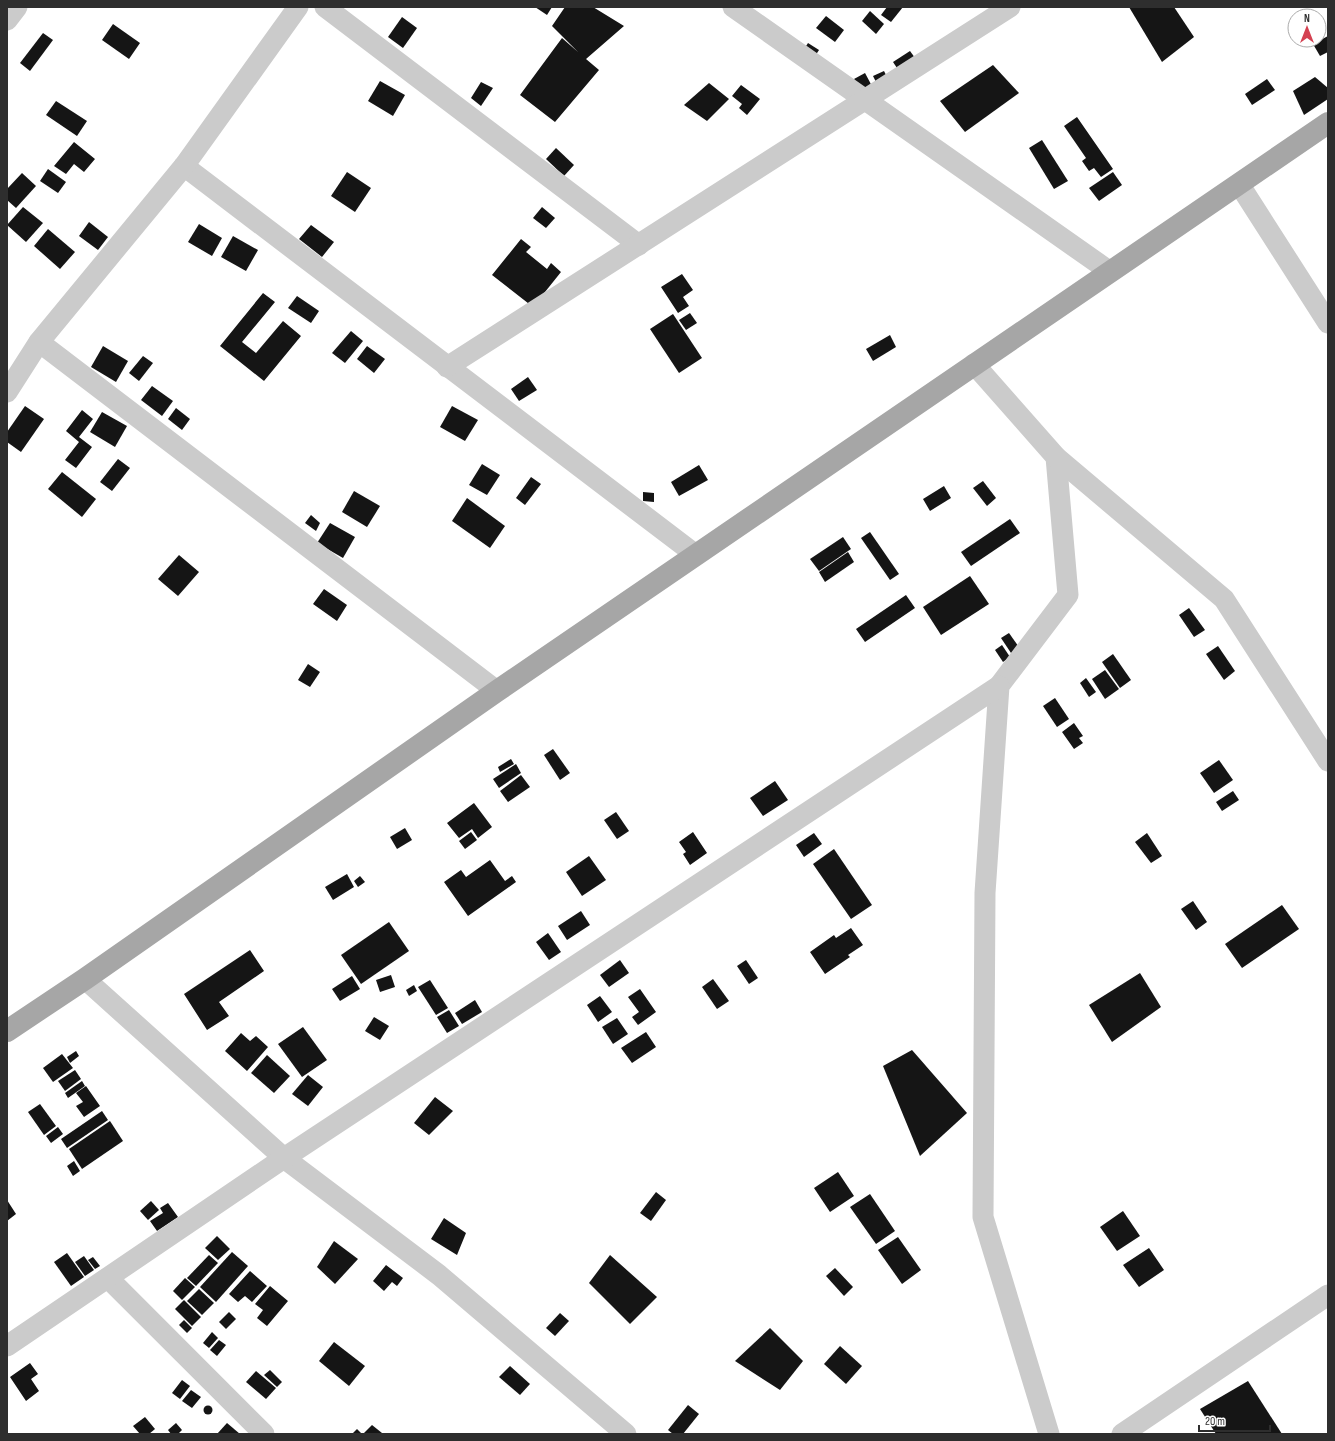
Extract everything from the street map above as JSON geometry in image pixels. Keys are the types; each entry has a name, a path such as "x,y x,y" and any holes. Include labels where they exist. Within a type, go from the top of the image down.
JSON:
{"main road":[{"path":"7,1031 85,979 497,691 1109,271 1328,123"}],"street":[{"path":"7,20 17,7"},
{"path":"7,392 39,342 184,166 298,7"},
{"path":"325,7 639,245"},
{"path":"733,7 1109,271"},
{"path":"447,367 1010,7"},
{"path":"184,166 696,555"},
{"path":"1238,184 1328,323"},
{"path":"39,342 497,691"},
{"path":"974,364 1056,457 1224,599 1328,761"},
{"path":"7,1346 284,1158 999,686 1068,596 1056,457"},
{"path":"999,686 985,893 983,1218 1049,1434"},
{"path":"85,979 284,1158 439,1275 626,1434"},
{"path":"108,1278 264,1434"},
{"path":"1122,1434 1328,1295"}],"building":[{"path":"535,7 552,7 547,15"},
{"path":"565,7 593,7 624,26 586,59 599,70 555,122 520,95 562,38 578,52 552,26"},
{"path":"887,7 903,7 891,22 881,15"},
{"path":"1129,7 1174,7 1194,37 1162,62"},
{"path":"870,11 884,24 876,34 862,21"},
{"path":"826,16 844,30 835,42 816,28"},
{"path":"402,17 417,28 403,48 388,37"},
{"path":"113,24 140,43 129,59 102,40"},
{"path":"43,33 53,40 30,71 20,63"},
{"path":"1327,37 1328,52 1320,56 1315,48 1327,48"},
{"path":"808,43 819,50 808,67 797,60"},
{"path":"910,51 918,62 901,74 893,62"},
{"path":"993,65 1019,93 965,132 940,101"},
{"path":"884,71 890,83 879,88 873,76"},
{"path":"865,73 873,88 862,94 854,79"},
{"path":"1315,77 1328,88 1328,99 1304,115 1293,91"},
{"path":"1267,79 1275,90 1252,105 1245,94"},
{"path":"380,81 405,95 393,116 368,101"},
{"path":"481,82 493,88 481,106 471,98"},
{"path":"709,83 729,99 707,121 684,105"},
{"path":"741,85 760,99 747,115 739,108 742,104 732,96"},
{"path":"56,101 87,121 77,136 46,115"},
{"path":"1077,117 1113,169 1101,177 1094,168 1089,171 1082,161 1086,158 1064,126"},
{"path":"1042,140 1068,181 1054,189 1029,148"},
{"path":"74,142 95,159 84,172 74,164 66,174 54,166"},
{"path":"556,148 574,165 564,176 546,159"},
{"path":"48,169 66,182 58,193 40,181"},
{"path":"347,172 371,188 355,212 331,196"},
{"path":"1113,172 1122,185 1099,201 1089,188"},
{"path":"22,173 36,186 16,208 7,200 7,189"},
{"path":"23,207 43,223 26,242 7,225"},
{"path":"542,207 555,218 546,228 533,218"},
{"path":"89,222 108,237 98,250 79,236"},
{"path":"199,224 222,238 212,256 188,242"},
{"path":"311,225 334,242 322,257 299,239"},
{"path":"48,229 75,252 60,269 34,246"},
{"path":"233,236 258,250 246,271 221,257"},
{"path":"521,239 531,247 526,252 547,269 551,263 561,272 533,307 492,275"},
{"path":"682,274 693,290 683,297 689,306 678,313 661,287"},
{"path":"263,293 275,302 242,342 256,353 283,321 301,336 264,381 220,346"},
{"path":"297,296 319,311 311,323 288,308"},
{"path":"690,313 697,323 686,330 679,320"},
{"path":"673,314 702,358 679,373 650,329"},
{"path":"351,331 363,341 345,363 332,353"},
{"path":"890,335 896,347 873,361 866,349"},
{"path":"103,346 128,361 116,382 91,367"},
{"path":"367,346 385,359 374,373 357,359"},
{"path":"143,356 153,363 139,381 129,373"},
{"path":"528,377 537,390 519,401 511,389"},
{"path":"152,386 173,401 162,416 141,400"},
{"path":"25,406 44,419 21,452 7,442 7,432"},
{"path":"452,406 478,420 465,441 440,427"},
{"path":"176,408 190,419 182,430 168,419"},
{"path":"82,410 93,419 79,437 92,447 76,468 65,460 79,442 66,431"},
{"path":"102,412 127,426 115,447 90,432"},
{"path":"118,459 130,468 112,491 100,482"},
{"path":"482,464 500,475 487,495 469,485"},
{"path":"699,465 708,480 679,496 671,482"},
{"path":"62,472 96,499 82,517 48,489"},
{"path":"531,477 541,484 525,505 516,498"},
{"path":"983,481 996,498 987,506 973,488"},
{"path":"944,486 951,498 930,511 923,499"},
{"path":"354,491 380,506 367,527 342,512"},
{"path":"643,492 654,493 654,502 643,501"},
{"path":"467,498 505,526 490,548 452,521"},
{"path":"311,515 320,523 316,531 305,523"},
{"path":"1010,519 1020,533 971,566 961,552"},
{"path":"330,523 355,537 343,558 317,543"},
{"path":"870,532 899,574 890,580 861,538"},
{"path":"843,537 851,549 819,571 810,559"},
{"path":"848,552 854,562 825,582 819,572"},
{"path":"179,555 199,572 178,596 158,579"},
{"path":"970,576 989,604 941,635 923,607"},
{"path":"324,589 347,605 337,621 313,604"},
{"path":"906,595 915,608 865,642 856,629"},
{"path":"1189,608 1205,630 1194,637 1179,615"},
{"path":"1009,633 1021,650 1013,656 1001,638"},
{"path":"1002,645 1010,657 1003,662 995,650"},
{"path":"1218,646 1235,671 1224,680 1206,654"},
{"path":"1113,654 1131,680 1120,688 1102,662"},
{"path":"308,664 320,672 310,687 298,680"},
{"path":"1105,670 1119,689 1105,699 1092,679"},
{"path":"1086,678 1096,692 1089,697 1080,683"},
{"path":"1055,698 1069,719 1057,727 1043,706"},
{"path":"1074,723 1083,736 1079,738 1083,743 1074,749 1062,732"},
{"path":"553,749 570,773 560,780 544,755"},
{"path":"511,759 514,764 500,772 498,767"},
{"path":"1219,760 1233,780 1214,793 1200,773"},
{"path":"516,764 521,773 499,788 493,779"},
{"path":"521,775 530,787 508,802 500,791"},
{"path":"775,781 788,800 763,816 750,798"},
{"path":"1233,791 1239,800 1222,811 1216,802"},
{"path":"474,803 492,827 478,838 472,829 459,838 447,823"},
{"path":"616,812 629,831 617,839 604,820"},
{"path":"405,828 412,840 397,849 390,837"},
{"path":"471,832 477,840 465,849 459,841"},
{"path":"693,832 707,853 690,865 683,854 686,852 679,842"},
{"path":"814,833 822,844 804,857 796,845"},
{"path":"1147,833 1162,856 1151,863 1135,842"},
{"path":"834,849 872,905 851,919 813,864"},
{"path":"589,856 606,880 582,896 566,872"},
{"path":"490,860 505,881 512,876 516,882 468,916 444,882 461,870 466,877"},
{"path":"347,874 354,887 333,900 325,887"},
{"path":"360,876 365,882 358,887 354,881"},
{"path":"1193,901 1207,922 1196,930 1181,909"},
{"path":"1282,905 1299,929 1242,968 1225,944"},
{"path":"581,911 590,925 567,940 558,926"},
{"path":"389,922 409,951 361,984 341,955"},
{"path":"851,928 863,945 848,955 850,957 825,974 810,952 834,935 836,938"},
{"path":"548,933 561,952 549,960 536,942"},
{"path":"250,950 264,971 219,1002 229,1016 207,1030 184,994"},
{"path":"620,960 629,973 609,987 600,975"},
{"path":"746,960 758,978 749,984 737,966"},
{"path":"1140,973 1161,1007 1112,1042 1089,1005"},
{"path":"391,975 395,987 380,992 376,980"},
{"path":"352,976 360,989 340,1001 332,989"},
{"path":"713,979 729,1001 717,1009 702,987"},
{"path":"430,980 448,1008 436,1015 418,987"},
{"path":"414,985 417,991 409,996 406,990"},
{"path":"640,989 656,1012 638,1025 632,1017 639,1012 628,997"},
{"path":"600,996 612,1012 598,1022 587,1005"},
{"path":"475,1000 482,1012 462,1024 455,1013"},
{"path":"449,1010 459,1026 447,1033 437,1017"},
{"path":"374,1017 389,1026 380,1040 365,1031"},
{"path":"617,1018 628,1034 613,1044 602,1027"},
{"path":"303,1027 327,1060 302,1077 278,1044"},
{"path":"646,1032 656,1047 632,1063 621,1048"},
{"path":"241,1033 250,1041 256,1036 268,1047 247,1071 225,1051"},
{"path":"912,1050 967,1113 920,1156 883,1066"},
{"path":"76,1051 79,1056 70,1063 67,1057"},
{"path":"62,1054 73,1068 53,1082 43,1068"},
{"path":"267,1055 290,1076 274,1093 251,1073"},
{"path":"75,1070 81,1079 65,1091 58,1081"},
{"path":"308,1075 323,1087 308,1106 292,1094"},
{"path":"82,1081 85,1086 68,1098 65,1093"},
{"path":"86,1086 100,1106 84,1117 76,1106 83,1102 76,1093"},
{"path":"435,1097 453,1111 429,1135 414,1123"},
{"path":"40,1104 56,1126 44,1135 28,1112"},
{"path":"102,1111 108,1120 67,1148 61,1139"},
{"path":"110,1121 123,1141 82,1169 69,1149"},
{"path":"58,1127 63,1134 51,1143 46,1136"},
{"path":"74,1161 80,1171 73,1176 67,1166"},
{"path":"838,1172 854,1196 830,1212 814,1188"},
{"path":"656,1192 666,1200 651,1221 640,1213"},
{"path":"870,1194 895,1231 876,1244 850,1207"},
{"path":"7,1200 16,1214 7,1221"},
{"path":"151,1201 159,1210 148,1220 140,1211"},
{"path":"168,1203 178,1217 157,1231 150,1221 163,1213 160,1208"},
{"path":"1123,1211 1140,1236 1117,1251 1100,1227"},
{"path":"444,1218 466,1233 457,1255 431,1239"},
{"path":"217,1236 230,1249 218,1260 205,1248"},
{"path":"898,1237 921,1270 902,1284 878,1250"},
{"path":"334,1241 358,1259 335,1284 317,1267"},
{"path":"1149,1248 1164,1270 1139,1287 1123,1265"},
{"path":"232,1252 248,1266 216,1302 200,1287"},
{"path":"67,1253 84,1277 71,1286 54,1262"},
{"path":"209,1255 218,1263 196,1286 187,1278"},
{"path":"610,1255 657,1297 630,1324 589,1283"},
{"path":"84,1256 94,1270 85,1276 75,1262"},
{"path":"93,1257 100,1266 95,1269 88,1260"},
{"path":"386,1265 403,1278 397,1286 392,1282 384,1291 373,1281"},
{"path":"835,1268 853,1287 844,1296 826,1276"},
{"path":"250,1271 267,1286 252,1302 245,1296 238,1302 229,1294"},
{"path":"185,1278 195,1287 182,1300 173,1291"},
{"path":"270,1286 288,1301 267,1326 257,1318 263,1310 255,1304"},
{"path":"199,1289 214,1303 202,1315 187,1301"},
{"path":"184,1300 201,1317 192,1326 175,1309"},
{"path":"229,1312 236,1319 226,1329 219,1322"},
{"path":"560,1313 569,1321 555,1336 546,1328"},
{"path":"184,1320 192,1328 187,1333 179,1325"},
{"path":"770,1328 803,1361 780,1390 735,1361"},
{"path":"212,1332 218,1338 209,1348 203,1343"},
{"path":"219,1340 226,1345 217,1356 210,1350"},
{"path":"334,1342 365,1366 349,1386 319,1361"},
{"path":"840,1346 862,1366 846,1384 824,1364"},
{"path":"30,1363 38,1374 31,1379 39,1391 26,1401 10,1377"},
{"path":"510,1366 530,1384 520,1395 499,1377"},
{"path":"270,1370 282,1382 277,1387 264,1375"},
{"path":"256,1371 276,1388 266,1399 246,1382"},
{"path":"182,1380 190,1386 180,1399 172,1393"},
{"path":"1248,1381 1282,1434 1216,1434 1200,1409"},
{"path":"191,1390 201,1397 192,1408 182,1401"},
{"path":"208,1405 213,1410 208,1415 203,1410"},
{"path":"688,1405 699,1414 683,1434 673,1434 668,1430"},
{"path":"145,1417 155,1429 149,1434 140,1434 133,1426"},
{"path":"176,1423 182,1430 178,1434 171,1434 168,1430"},
{"path":"227,1423 240,1434 217,1434"},
{"path":"372,1425 382,1433 363,1434"},
{"path":"357,1429 362,1434 352,1434"}]}
